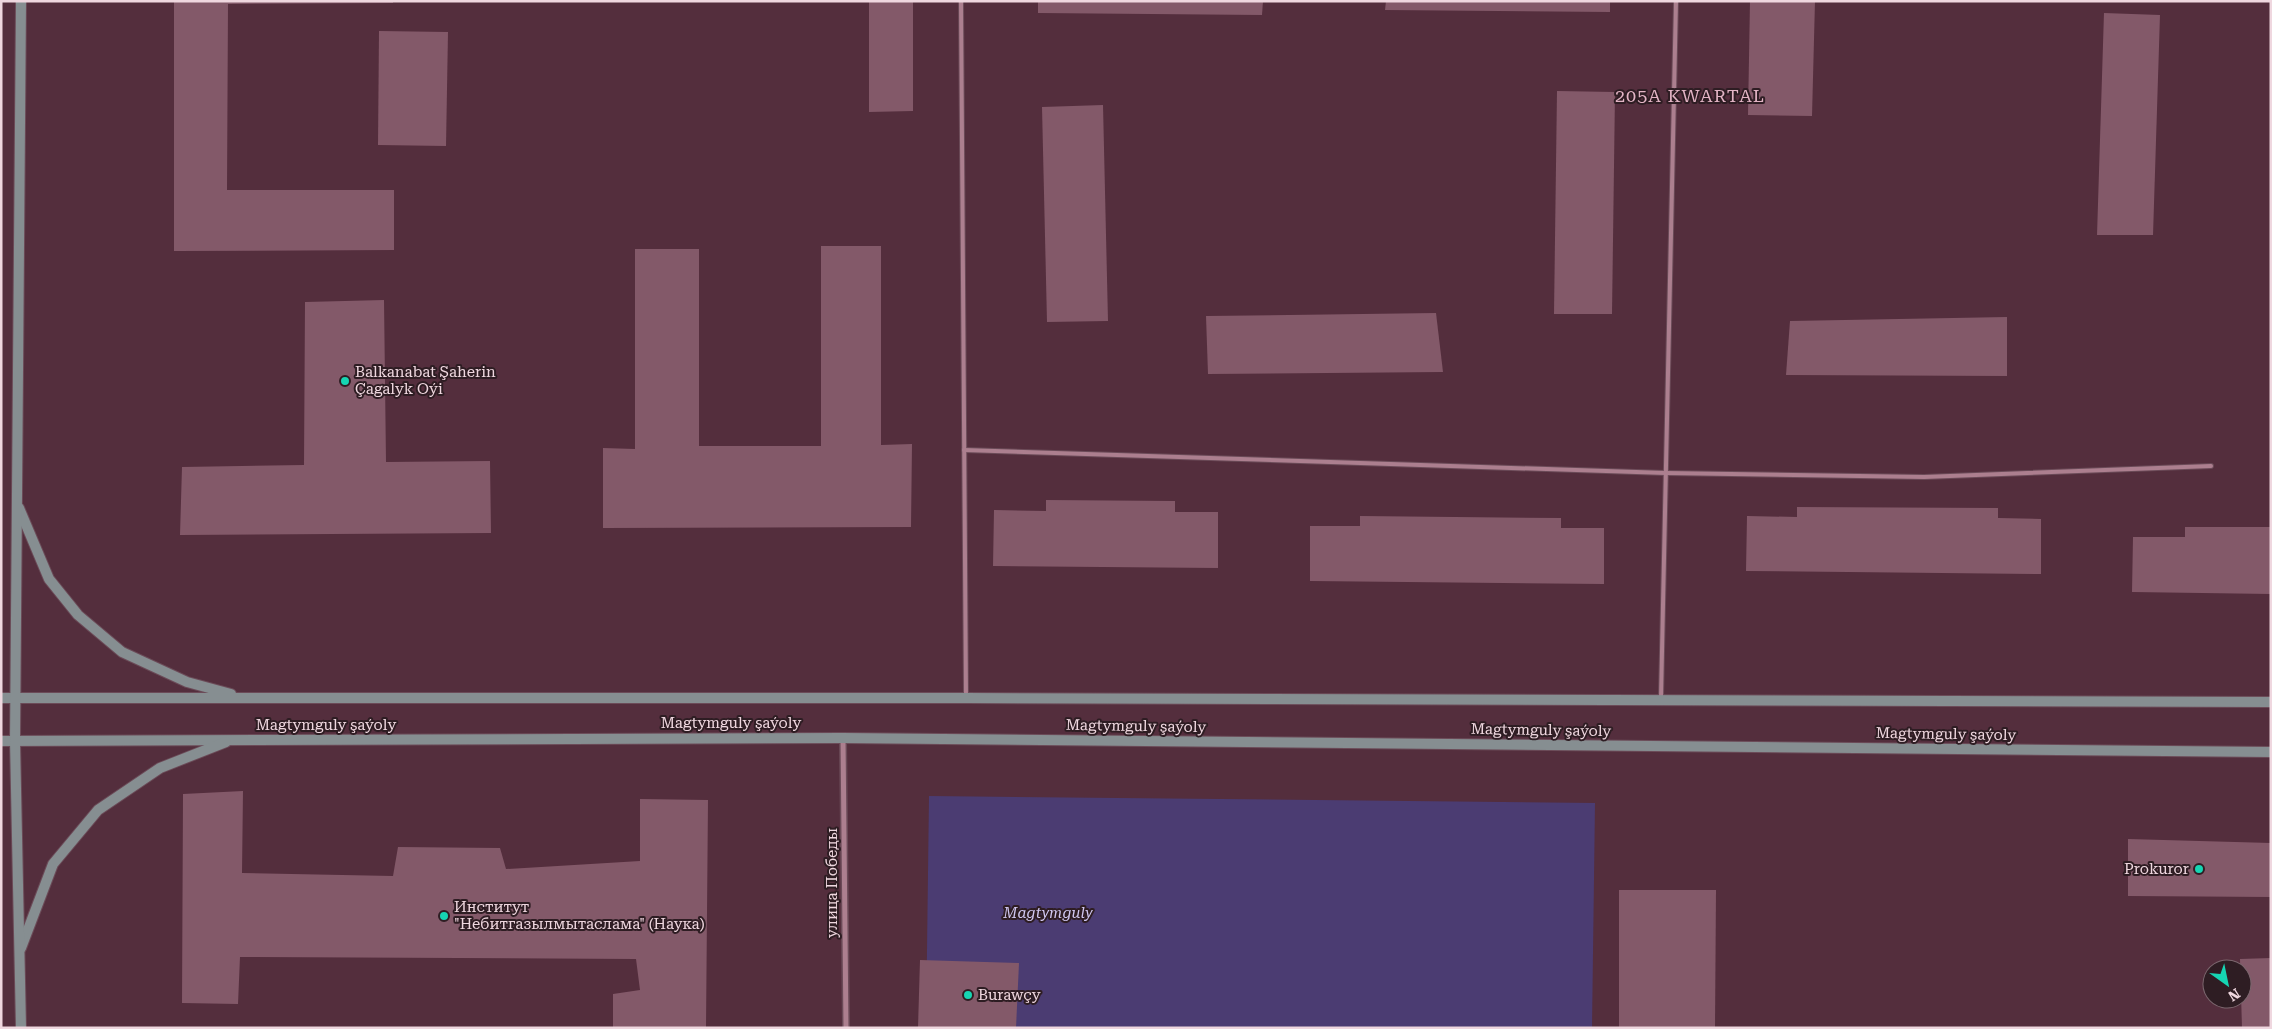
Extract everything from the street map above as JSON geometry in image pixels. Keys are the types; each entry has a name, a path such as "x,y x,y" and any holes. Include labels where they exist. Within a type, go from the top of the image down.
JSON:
{"street":[{"path":"20,1028 15,741 21,1"},
{"path":"17,504 49,578 78,616 122,652 187,682 244,698"},
{"name":"Magtymguly şaýoly","path":"1,698 966,698 2271,702"},
{"name":"Magtymguly şaýoly","path":"1,741 843,738 2271,752"},
{"name":"улица Победы","path":"843,738 846,1028"},
{"path":"19,954 53,864 98,810 160,768 232,740"}],"lane":[{"path":"961,1 966,698"},
{"path":"1661,700 1676,1"},
{"path":"964,450 1666,474 1924,477 2211,466"}],"green space":[{"name":"Magtymguly","path":"929,796 1595,803 1592,1028 926,1028"}],"building":[{"path":"174,1 393,1 393,3 228,4 227,190 394,190 394,250 174,251"},
{"path":"869,1 913,1 913,111 869,112"},
{"path":"1038,1 1263,1 1262,15 1038,13"},
{"path":"1386,1 1610,1 1610,12 1385,10"},
{"path":"1750,1 1815,1 1812,116 1748,115"},
{"path":"2104,13 2160,15 2153,235 2097,235"},
{"path":"379,31 448,32 446,146 378,145"},
{"path":"1557,91 1615,92 1612,314 1554,314"},
{"path":"1103,105 1108,321 1047,322 1042,107"},
{"path":"821,246 881,246 881,445 912,444 911,527 603,528 603,448 635,449 635,249 699,249 699,446 821,446"},
{"name":"Balkanabat Şaherin Çagalyk Oýi","path":"384,300 386,462 490,461 491,533 180,535 182,467 304,465 305,302"},
{"path":"1436,313 1443,372 1208,374 1206,316"},
{"path":"2007,317 2007,376 1786,375 1790,321"},
{"path":"1046,500 1175,501 1175,512 1218,512 1218,568 993,566 994,510 1046,511"},
{"path":"1797,507 1998,508 1998,518 2041,519 2041,574 1746,571 1747,516 1797,517"},
{"path":"1360,516 1561,518 1561,528 1604,528 1604,584 1310,581 1310,526 1360,526"},
{"path":"2185,527 2271,527 2271,594 2132,592 2133,537 2185,537"},
{"name":"Институт \"Небитгазылмытаслама\" (Наука)","path":"243,791 242,873 393,876 398,847 500,848 506,869 640,861 640,799 708,800 706,1028 613,1028 613,994 640,990 636,959 240,957 238,1004 182,1003 183,794"},
{"name":"Prokuror","path":"2128,839 2271,843 2271,897 2128,896"},
{"path":"1619,890 1716,890 1715,1028 1619,1028"},
{"path":"2271,958 2271,1028 2242,1028 2241,1009 2252,1009 2252,959 2240,959"},
{"name":"Burawçy","path":"920,960 1019,963 1016,1028 918,1028"}],"place":[{"name":"Balkanabat Şaherin Çagalyk Oýi","path":"345,381"},
{"name":"Prokuror","path":"2199,869"},
{"name":"Институт \"Небитгазылмытаслама\" (Наука)","path":"444,916"},
{"name":"Burawçy","path":"968,995"}],"district":[{"name":"205A KWARTAL","path":"1690,96"}]}
